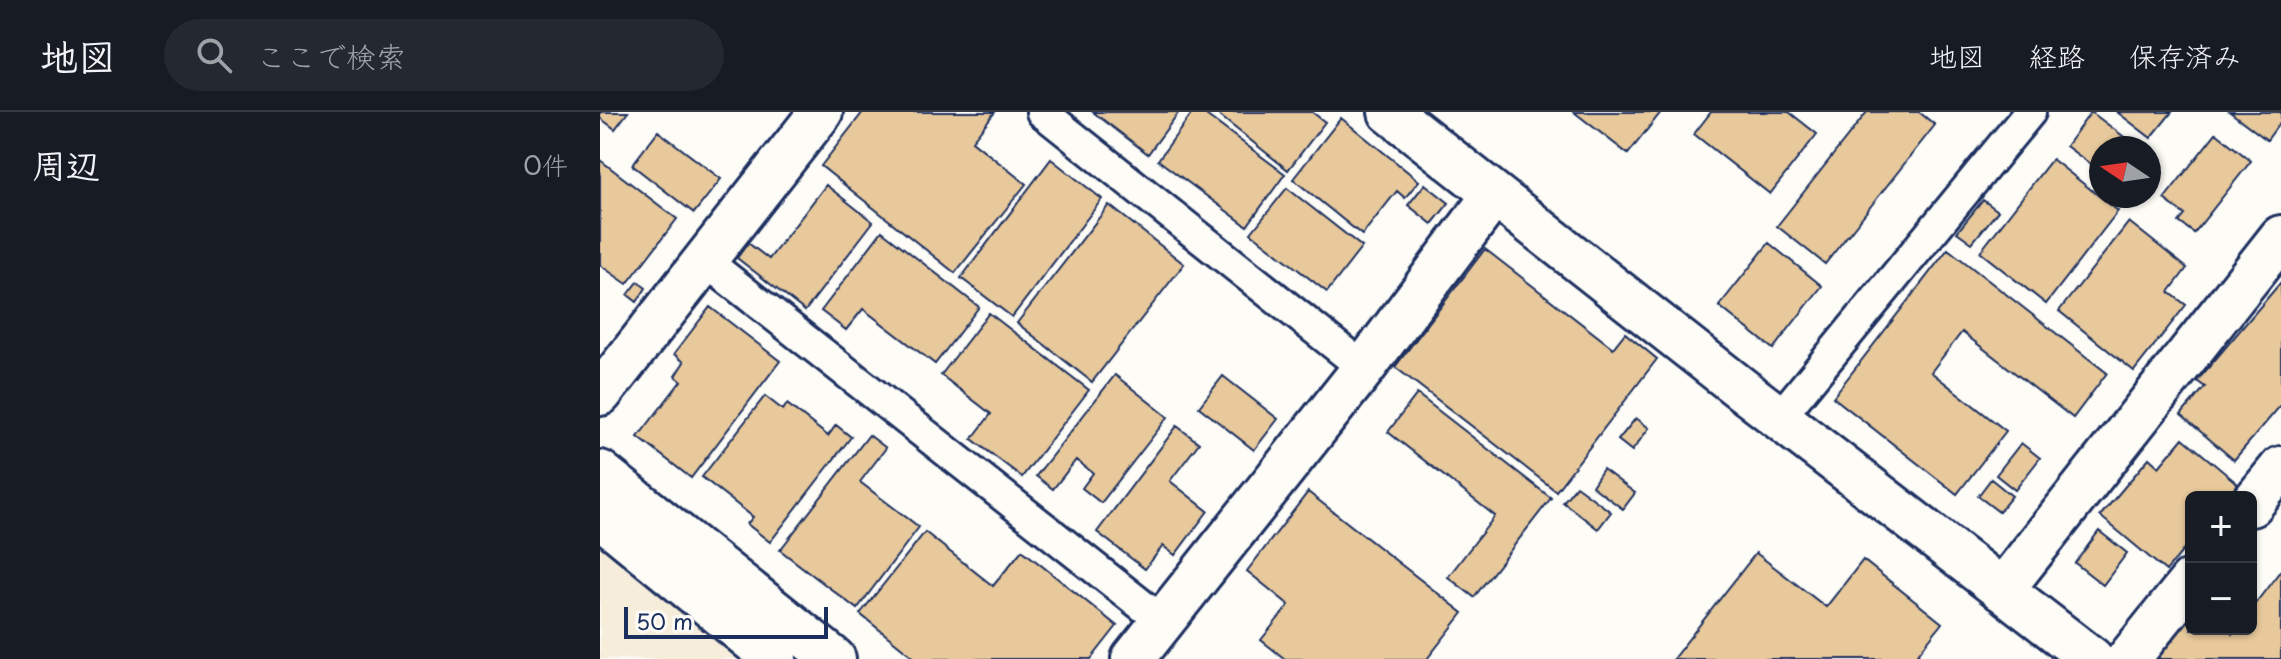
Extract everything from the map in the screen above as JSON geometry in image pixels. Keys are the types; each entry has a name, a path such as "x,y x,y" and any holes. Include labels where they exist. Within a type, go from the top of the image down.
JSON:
{"street":[{"path":"600,394 821,112"},
{"path":"1042,112 1364,368"},
{"path":"1390,112 2092,659"},
{"path":"1779,418 2030,112"},
{"path":"1133,659 1364,368 1494,195"},
{"path":"2002,590 2281,237"},
{"path":"704,260 1162,621"},
{"path":"2257,498 2281,468"},
{"path":"600,472 834,659"},
{"path":"600,516 775,659"},
{"path":"2128,659 2185,588"}],"shaded area":[{"path":"600,524 770,659 600,659"}],"building":[{"path":"600,112 628,112 615,129 600,118"},
{"path":"863,112 995,112 972,141 1026,184 955,273 821,166"},
{"path":"1093,112 1179,112 1148,154"},
{"path":"1193,112 1202,112 1285,174 1247,226 1158,160"},
{"path":"1215,112 1312,112 1325,122 1288,170"},
{"path":"1574,112 1661,112 1628,154"},
{"path":"1711,112 1789,112 1817,134 1770,194 1694,134"},
{"path":"1867,112 1919,112 1935,125 1825,264 1777,226"},
{"path":"2091,112 2123,136 2089,136 2089,163 2066,146"},
{"path":"2117,112 2172,112 2153,136"},
{"path":"2230,112 2281,112 2281,121 2267,140"},
{"path":"1341,118 1419,181 1405,198 1397,191 1362,235 1293,179"},
{"path":"658,131 721,179 694,213 632,165"},
{"path":"2216,133 2251,161 2194,233 2179,222 2185,215 2164,199"},
{"path":"1051,159 1102,199 1012,317 961,278"},
{"path":"2052,159 2089,188 2089,208 2114,208 2118,211 2046,304 1980,252"},
{"path":"600,160 677,219 627,284 600,265"},
{"path":"1425,184 1449,203 1432,224 1408,205"},
{"path":"826,185 873,222 805,311 737,258 748,243 769,259"},
{"path":"1287,188 1362,247 1327,292 1251,233"},
{"path":"1983,200 1998,211 1972,243 1957,232"},
{"path":"1109,205 1184,264 1092,382 1017,323"},
{"path":"2129,222 2187,268 2169,292 2186,305 2134,371 2059,311"},
{"path":"882,231 979,307 935,364 863,309 846,330 821,311"},
{"path":"1769,243 1822,286 1773,349 1719,306"},
{"path":"1485,249 1613,348 1625,333 1657,359 1556,491 1395,367"},
{"path":"1948,249 2107,373 2073,418 1962,332 1931,372 2006,431 1957,494 1833,397"},
{"path":"638,282 646,288 637,302 628,295"},
{"path":"2281,282 2281,405 2234,460 2181,415 2205,387 2197,381"},
{"path":"710,307 780,361 691,478 638,437 681,381 675,376 684,362 674,354"},
{"path":"989,313 1089,390 1022,477 972,439 991,414 941,375"},
{"path":"1115,375 1168,417 1101,503 1082,488 1093,473 1076,460 1053,489 1036,476"},
{"path":"1223,376 1278,419 1254,450 1199,407"},
{"path":"1417,394 1551,498 1474,597 1448,577 1495,516 1388,432"},
{"path":"765,396 783,410 787,404 828,436 836,425 851,437 770,542 747,524 753,517 702,477"},
{"path":"1636,418 1649,428 1632,451 1618,440"},
{"path":"1177,426 1199,443 1170,481 1208,511 1175,555 1163,546 1145,569 1097,532"},
{"path":"869,435 886,448 860,482 919,527 857,609 780,550"},
{"path":"2183,438 2238,484 2232,491 2185,491 2185,548 2166,571 2100,516 2149,458 2159,467"},
{"path":"2021,443 2040,458 2015,490 1996,475"},
{"path":"1603,469 1635,493 1623,509 1592,486"},
{"path":"1991,479 2012,496 1999,512 1978,496"},
{"path":"1576,486 1611,512 1598,529 1563,502"},
{"path":"1308,492 1463,613 1427,659 1285,659 1261,640 1289,605 1247,571"},
{"path":"2099,531 2127,553 2103,585 2075,563"},
{"path":"925,532 993,586 1022,550 1117,626 1091,659 916,659 860,614"},
{"path":"1756,553 1826,607 1863,560 1942,623 1914,659 1673,659"},
{"path":"2281,570 2281,659 2157,659 2185,622 2185,635 2257,635 2257,601"}]}
